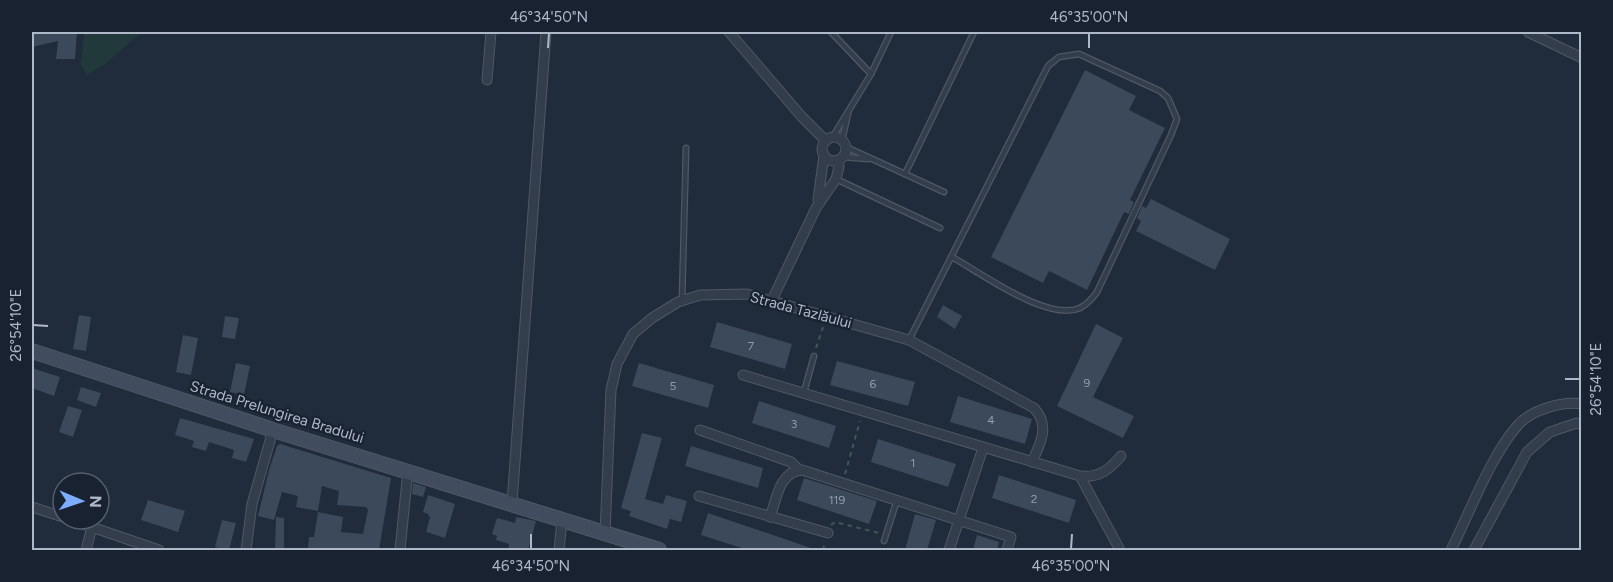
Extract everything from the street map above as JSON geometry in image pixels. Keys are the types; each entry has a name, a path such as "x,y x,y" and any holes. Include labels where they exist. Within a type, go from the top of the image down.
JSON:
{"street":[{"path":"487,80 491,32"},
{"path":"512,503 546,32"},
{"path":"729,32 802,117 838,147 839,167 836,179 816,208 772,300"},
{"path":"1528,32 1581,57"},
{"path":"816,208 824,155 822,150 838,147"},
{"path":"824,155 830,160 838,147"},
{"name":"Strada Tazlăului","path":"605,533 611,390 616,364 633,334 652,318 682,301 720,293 747,294 772,300 909,340 1034,408 1044,424 1041,441 1032,462"},
{"name":"Strada Prelungirea Bradului","path":"32,351 273,430 408,470 659,550"},
{"path":"743,375 983,448 1085,476 1109,470 1120,456"},
{"path":"1451,550 1498,456 1518,424 1532,414 1556,406 1581,404"},
{"path":"1474,550 1527,452 1550,432 1576,423 1581,425"},
{"path":"246,550 252,504 273,430"},
{"path":"700,430 791,462 799,470"},
{"path":"949,550 983,448"},
{"path":"400,550 408,470"},
{"path":"770,517 785,476 792,471 799,470 1011,537 1007,550"},
{"path":"1085,476 1120,550"},
{"path":"699,496 828,533"},
{"path":"32,507 51,513"},
{"path":"559,550 562,520"},
{"path":"86,550 91,531"},
{"path":"104,531 159,550"}],"lane":[{"path":"831,32 871,74"},
{"path":"838,147 849,111 871,74 891,32"},
{"path":"905,174 974,32"},
{"path":"909,340 1048,66 1059,57 1079,54 1160,91 1168,98 1177,119 1171,135 1097,292 1088,304 1078,309 1054,310 1031,302 952,257"},
{"path":"838,147 849,111"},
{"path":"838,147 944,192"},
{"path":"838,147 871,160"},
{"path":"682,301 686,148"},
{"path":"836,179 940,228"},
{"path":"804,392 814,356"},
{"path":"884,541 897,500"}],"path":[{"path":"814,356 826,316"},
{"path":"842,482 863,410"},
{"path":"828,533 832,522 835,522 886,535"}],"green space":[{"path":"84,32 142,32 105,64 87,75 81,65"}],"building":[{"path":"32,32 77,32 75,59 56,59 58,41 32,47"},
{"path":"1085,70 1136,96 1129,110 1165,128 1130,200 1134,202 1129,214 1124,212 1087,290 1049,271 1043,283 991,257"},
{"path":"1151,199 1230,239 1215,270 1136,231 1141,221 1137,218 1142,206 1146,208"},
{"path":"943,305 962,316 955,329 937,317"},
{"path":"79,315 91,317 86,351 73,349"},
{"path":"225,316 239,318 235,339 222,337"},
{"path":"717,322 792,344 785,369 710,347"},
{"path":"1096,324 1123,338 1093,397 1134,416 1123,438 1057,406"},
{"path":"183,335 198,338 191,375 176,372"},
{"path":"837,361 915,382 908,406 830,385"},
{"path":"236,363 250,366 244,395 230,392"},
{"path":"639,363 714,385 708,408 632,386"},
{"path":"32,368 60,377 54,396 32,388"},
{"path":"81,387 101,393 96,407 77,400"},
{"path":"958,396 1032,419 1025,444 950,422"},
{"path":"759,401 836,426 829,448 752,423"},
{"path":"68,406 82,410 73,437 59,432"},
{"path":"180,418 254,439 246,462 232,458 234,450 209,442 206,451 192,447 194,441 175,435"},
{"path":"642,433 662,438 645,499 663,504 666,495 687,501 681,522 670,519 667,529 629,516 631,511 621,508"},
{"path":"878,439 956,464 948,487 871,462"},
{"path":"280,444 391,478 379,550 308,550 309,537 314,537 318,512 343,517 341,532 363,534 368,510 366,507 337,505 339,491 322,486 318,511 296,507 298,496 282,492 274,520 258,516 269,470 277,446"},
{"path":"691,446 763,468 758,488 685,466"},
{"path":"999,475 1076,500 1069,523 992,498"},
{"path":"804,478 877,501 869,524 797,500"},
{"path":"413,483 426,487 423,497 412,494"},
{"path":"428,495 455,504 445,538 426,532 430,518 423,512"},
{"path":"148,500 185,511 178,532 141,520"},
{"path":"708,513 814,550 748,550 701,535"},
{"path":"915,514 936,520 927,550 905,550"},
{"path":"276,517 284,518 284,550 275,550"},
{"path":"516,517 536,521 528,550 508,550 509,544 496,540 497,536 492,534 497,518 515,523"},
{"path":"222,520 236,523 229,550 215,547"},
{"path":"977,535 999,542 997,550 973,550"}]}
